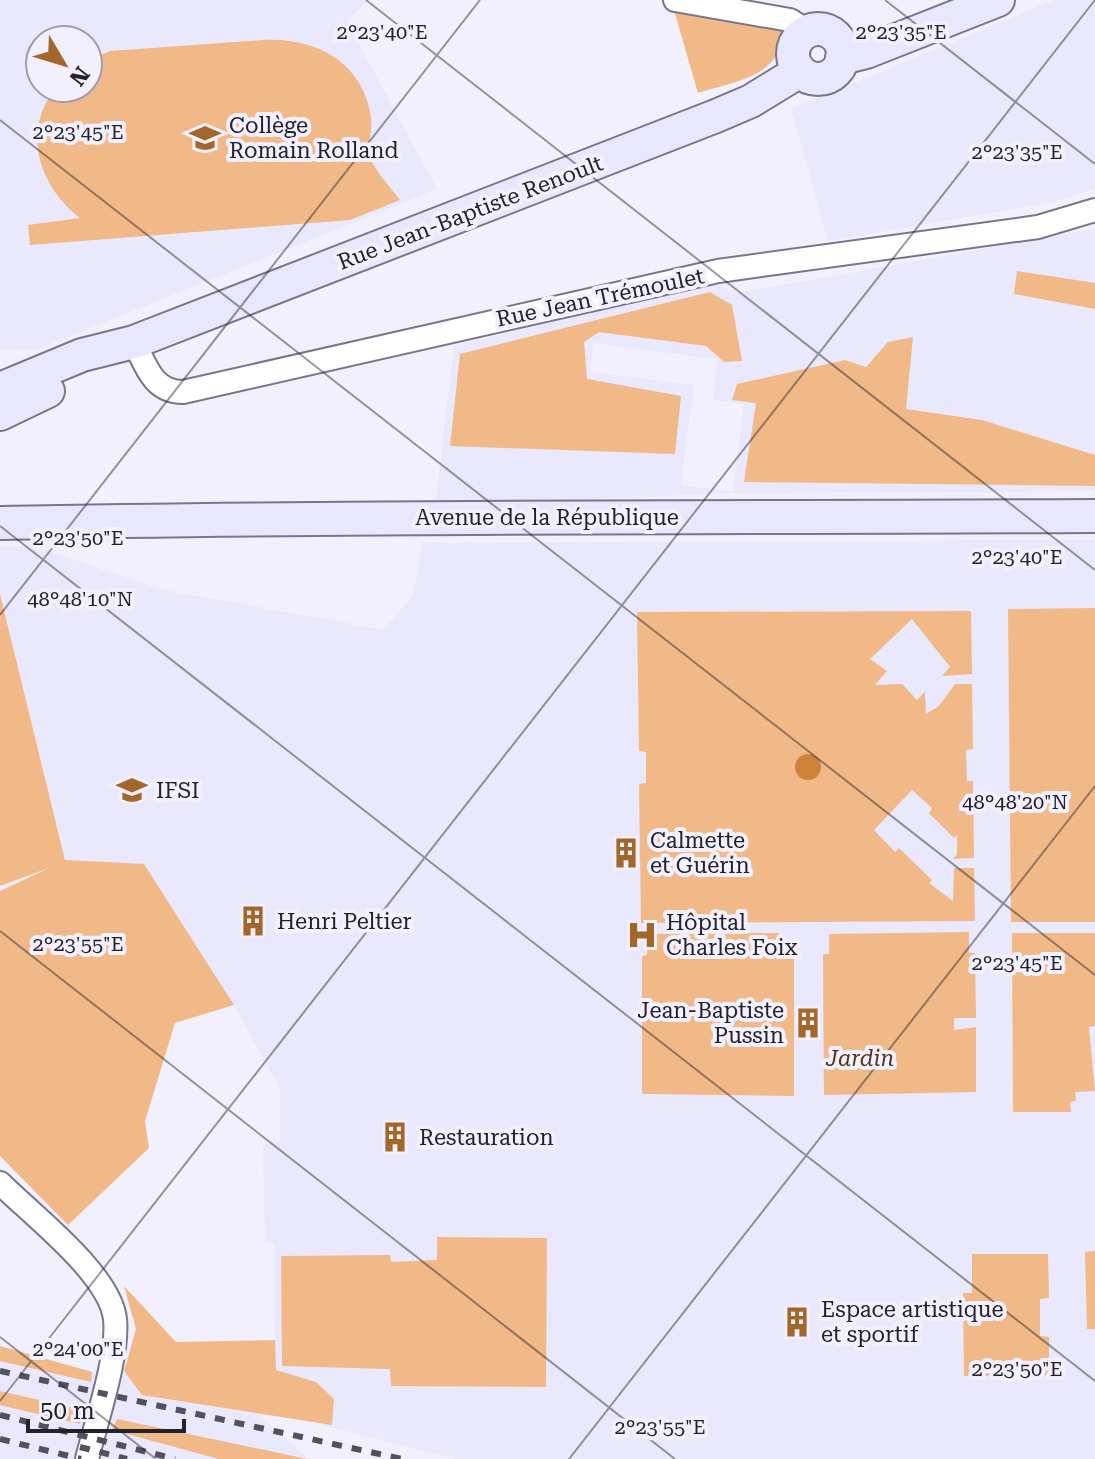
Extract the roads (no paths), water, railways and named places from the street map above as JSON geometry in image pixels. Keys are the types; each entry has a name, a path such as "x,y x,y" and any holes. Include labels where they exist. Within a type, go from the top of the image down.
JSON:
{"main road":[{"path":"842,58 840,42 829,31 807,31 794,49 800,71 814,78 829,76 842,58 866,52 998,0"},
{"name":"Rue Jean-Baptiste Renoult","path":"0,389 82,355 134,342 716,116 751,101 800,71"},
{"name":"Rue Jean-Baptiste Renoult","path":"0,414 91,370 134,342"},
{"name":"Avenue de la République","path":"0,523 428,516 553,519 1095,516"}],"street":[{"path":"675,0 790,20 807,31"},
{"name":"Rue Jean Trémoulet","path":"134,342 155,382 169,392 183,392 718,271 1038,227 1095,210"},
{"path":"0,1183 104,1287 115,1319 106,1383 87,1459"}],"railway":[{"path":"0,1371 402,1459"},
{"path":"0,1415 175,1459"},
{"path":"0,1439 81,1459"},
{"path":"80,1447 127,1459"}],"place":[{"name":"Collège Romain Rolland","path":"205,138"},
{"name":"IFSI","path":"132,790"},
{"name":"Calmette et Guérin","path":"626,853"},
{"name":"Henri Peltier","path":"253,921"},
{"name":"Hôpital Charles Foix","path":"642,935"},
{"name":"Jean-Baptiste Pussin","path":"808,1023"},
{"name":"Restauration","path":"395,1137"},
{"name":"Espace artistique et sportif","path":"797,1322"}],"park label":[{"name":"Jardin","path":"860,1058"}]}
